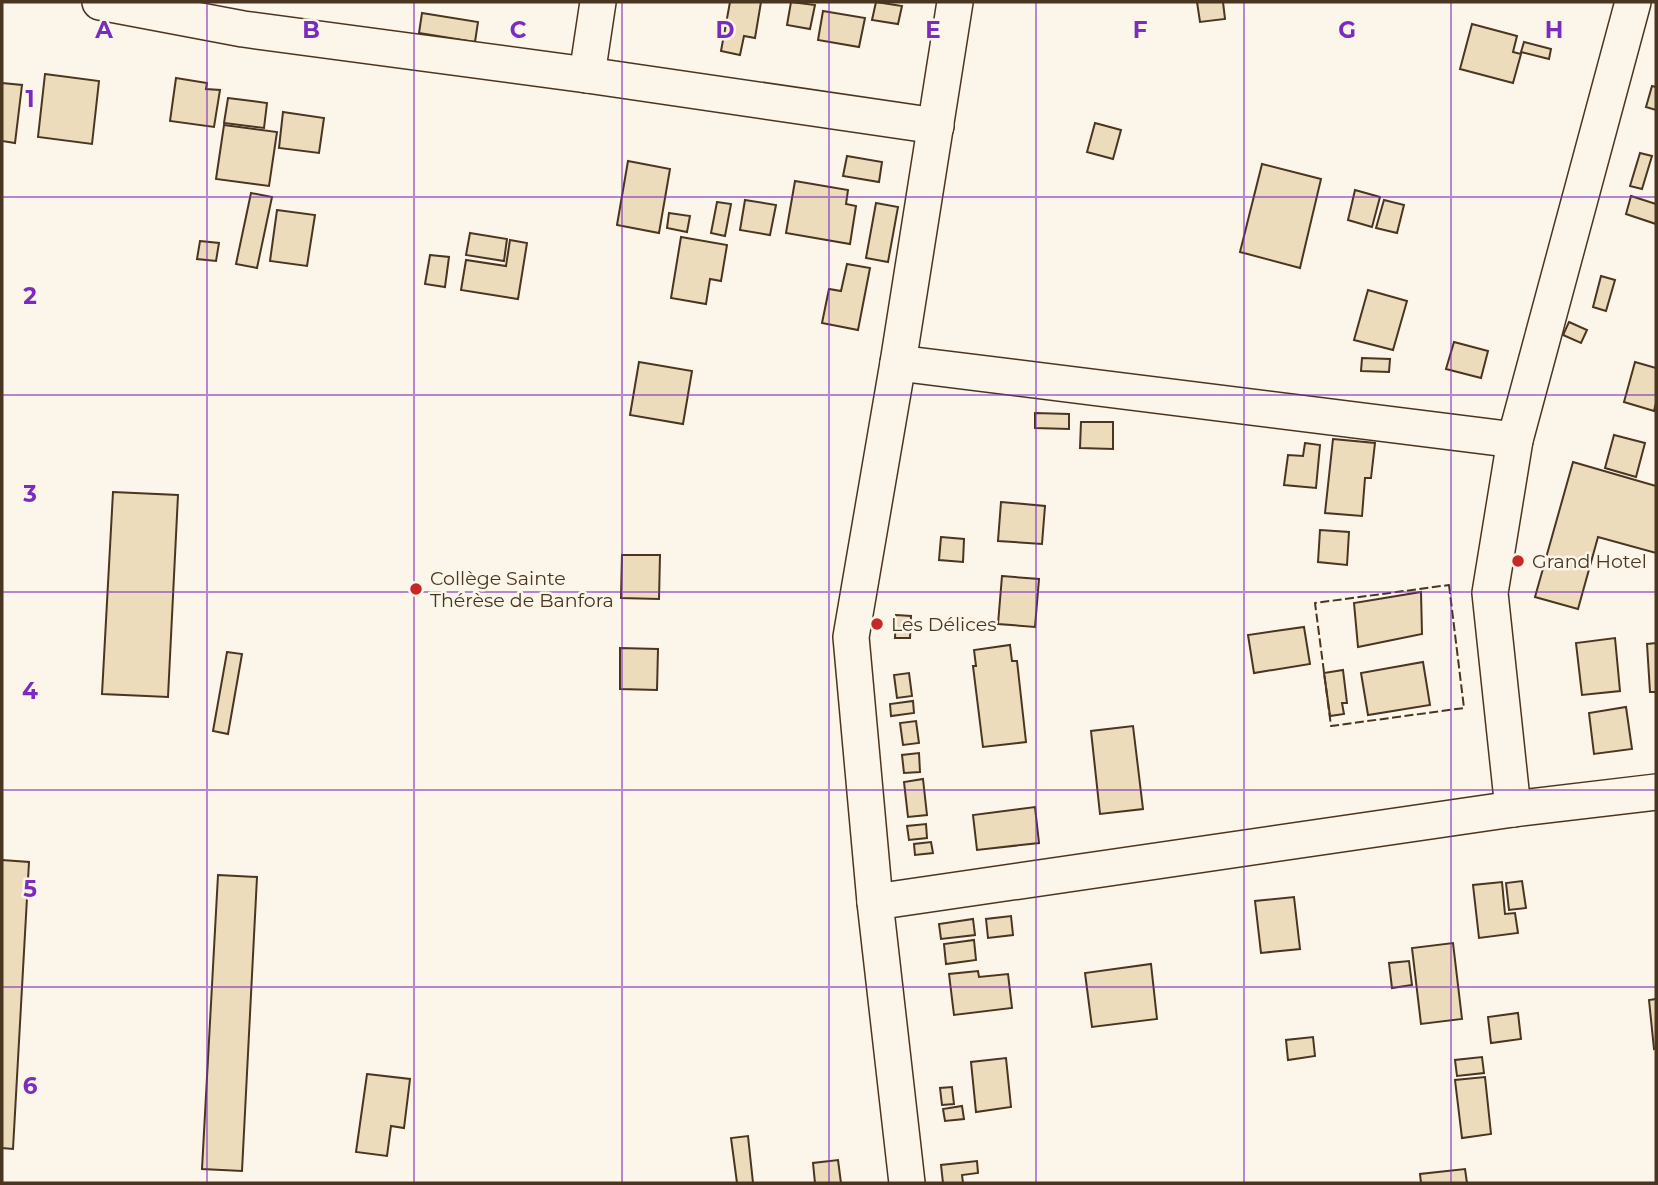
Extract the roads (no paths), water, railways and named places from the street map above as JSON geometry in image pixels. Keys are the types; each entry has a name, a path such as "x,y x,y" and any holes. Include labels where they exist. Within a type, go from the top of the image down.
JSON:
{"street":[{"path":"100,2 243,29 587,75 936,126"},
{"path":"587,75 598,2"},
{"path":"907,1183 876,902 851,637 898,363 954,2"},
{"path":"1513,808 1490,593 1514,440 1633,2"},
{"path":"898,363 1514,440"},
{"path":"876,902 1513,808 1656,792"}],"place":[{"name":"Grand Hotel","path":"1518,561"},
{"name":"Collège Sainte Thérèse de Banfora","path":"416,589"},
{"name":"Les Délices","path":"877,624"}]}
